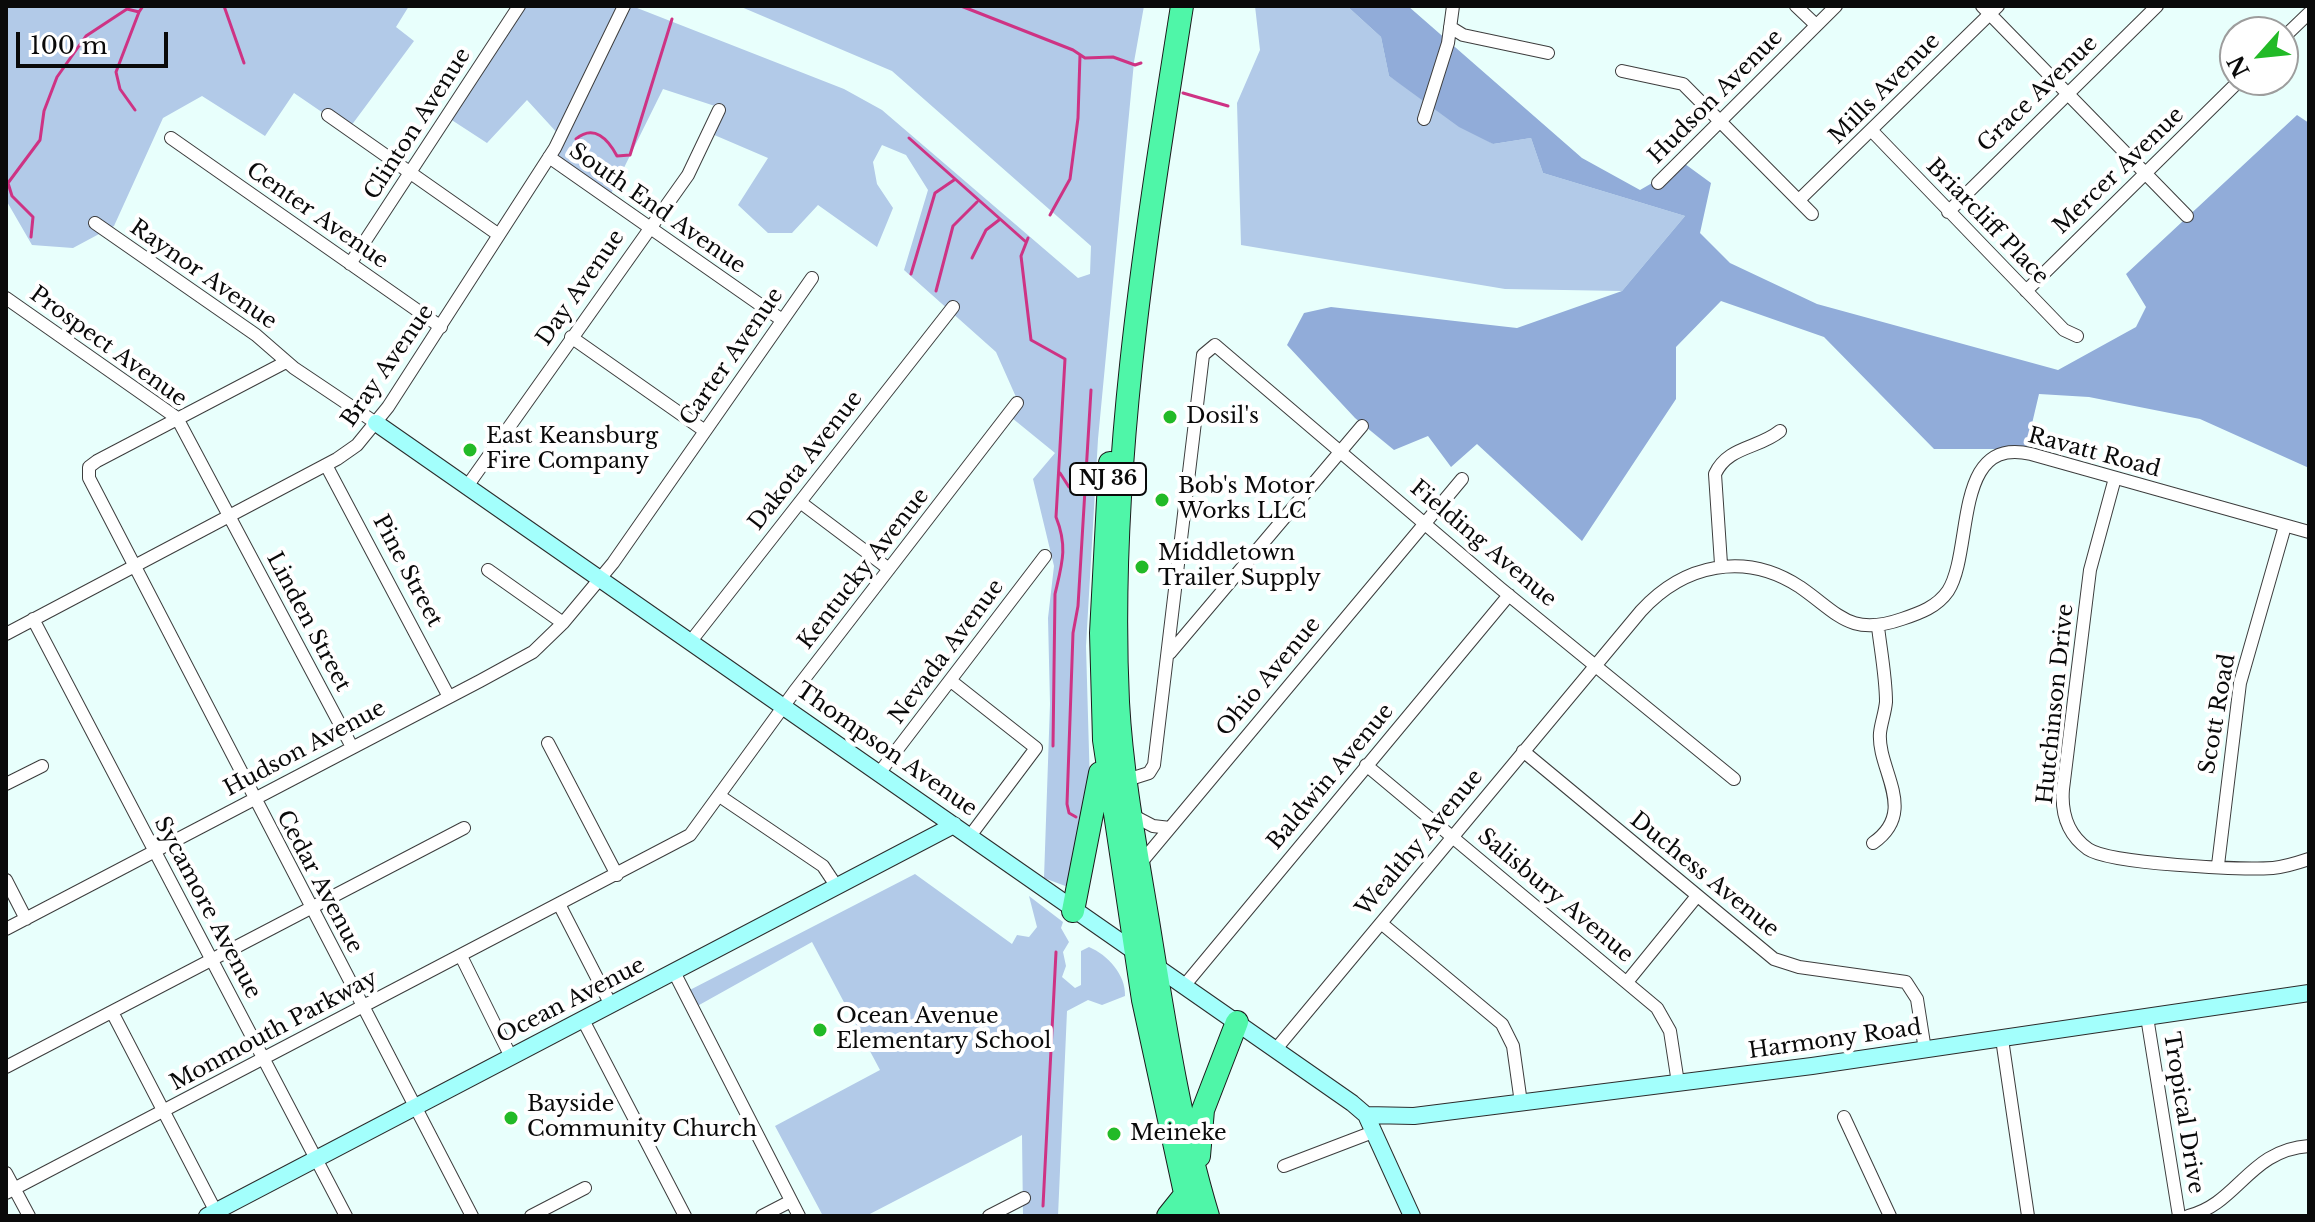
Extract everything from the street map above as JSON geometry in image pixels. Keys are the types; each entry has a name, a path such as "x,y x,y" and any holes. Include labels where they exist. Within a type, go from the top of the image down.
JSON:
{"highway":[{"name":"NJ 36","path":"1169,6 1138,202 1117,374 1103,541 1101,633 1104,740 1136,953 1156,1069 1196,1206"},
{"name":"NJ 36","path":"1182,6 1150,228 1124,453 1117,650 1119,713 1139,865 1191,1159 1196,1206"},
{"path":"1073,911 1096,805 1104,740"},
{"path":"1168,1216 1196,1206 1199,1129 1225,1047 1237,1022"}],"street":[{"name":"Clinton Avenue","path":"350,264 519,6"},
{"name":"Bray Avenue","path":"6,634 326,465 357,445 376,423 441,327 549,157 624,6"},
{"path":"1424,119 1453,6"},
{"path":"1796,6 1816,25"},
{"name":"Hudson Avenue","path":"1658,183 1836,6"},
{"name":"Grace Avenue","path":"1948,212 2157,6"},
{"path":"1990,9 2187,216"},
{"name":"Mills Avenue","path":"1799,200 1872,131 1990,9"},
{"path":"1450,27 1463,35 1548,53"},
{"path":"1622,71 1673,79 1689,89 1812,214"},
{"name":"Mercer Avenue","path":"2026,291 2224,96"},
{"name":"Day Avenue","path":"468,485 648,227 695,165 719,110"},
{"path":"328,115 499,235"},
{"name":"Briarcliff Place","path":"1872,131 2064,330 2077,336"},
{"name":"Center Avenue","path":"171,138 441,327"},
{"name":"South End Avenue","path":"549,157 782,320"},
{"name":"Raynor Avenue","path":"95,223 256,335 286,362"},
{"name":"Carter Avenue","path":"600,577 812,278"},
{"name":"Prospect Avenue","path":"6,298 177,418 230,515"},
{"name":"Dakota Avenue","path":"691,641 953,307"},
{"path":"571,337 705,431"},
{"name":"Fielding Avenue","path":"1170,653 1206,349 1215,345 1509,595 1734,779"},
{"path":"177,418 286,362"},
{"name":"Thompson Avenue","path":"286,362 880,772 1366,1115"},
{"name":"Kentucky Avenue","path":"559,904 690,835 721,797 784,706 1017,403"},
{"name":"Cedar Avenue","path":"177,418 97,461 87,472 253,799 472,1216"},
{"path":"1127,780 1149,773 1154,765 1170,653 1362,426"},
{"path":"1721,564 1715,474 1720,464 1734,452 1762,443 1780,431"},
{"name":"Ravatt Road","path":"1878,627 1926,611 1949,589 1957,570 1973,484 1990,461 2022,452 2309,532"},
{"name":"Pine Street","path":"326,465 449,697"},
{"name":"Hutchinson Drive","path":"2115,478 2090,570 2063,789 2064,814 2076,839 2104,857 2269,868 2309,859"},
{"name":"Ohio Avenue","path":"1139,865 1462,479"},
{"path":"800,502 889,569"},
{"name":"Linden Street","path":"230,515 352,747"},
{"name":"Scott Road","path":"2218,865 2240,683 2285,526"},
{"name":"Nevada Avenue","path":"880,772 1045,556"},
{"path":"1596,664 1659,592 1682,578 1721,564 1772,573 1801,588 1840,618 1878,627 1886,701 1881,745 1892,779 1895,805 1888,825 1873,843"},
{"path":"488,570 563,623"},
{"name":"Hudson Avenue","path":"6,929 533,652 563,623 600,577"},
{"name":"Baldwin Avenue","path":"1184,986 1509,595"},
{"name":"Sycamore Avenue","path":"33,619 346,1216"},
{"name":"Wealthy Avenue","path":"1276,1049 1596,664"},
{"path":"951,681 1036,748 970,836"},
{"path":"548,743 617,875"},
{"name":"Duchess Avenue","path":"1523,751 1697,896 1783,962 1906,982 1917,999 1925,1050"},
{"name":"Salisbury Avenue","path":"1366,765 1664,1015 1678,1083"},
{"path":"6,784 42,766"},
{"path":"721,797 823,866 837,887"},
{"path":"1132,815 1153,826 1170,828"},
{"name":"Ocean Avenue","path":"212,1214 954,825"},
{"path":"6,1067 464,828"},
{"path":"6,880 26,919"},
{"path":"1627,982 1697,896"},
{"path":"559,904 611,1005"},
{"name":"Monmouth Parkway","path":"10,1191 559,904"},
{"path":"1381,923 1502,1024 1513,1046 1521,1103"},
{"path":"461,956 511,1057"},
{"path":"674,972 799,1216"},
{"name":"Harmony Road","path":"1366,1115 1397,1117 1678,1083 2309,993"},
{"path":"112,1012 164,1110 212,1214"},
{"name":"Tropical Drive","path":"2147,1017 2179,1216"},
{"path":"583,1020 685,1216"},
{"path":"2002,1039 2028,1216"},
{"path":"1366,1115 1412,1216"},
{"path":"1844,1117 1890,1216"},
{"path":"1284,1166 1373,1132"},
{"path":"2188,1216 2213,1205 2267,1157 2309,1146"},
{"path":"6,1173 10,1191 29,1216"},
{"path":"531,1216 585,1188"},
{"path":"989,1216 1024,1198"},
{"path":"762,1216 791,1201"}],"shaded area":[{"path":"6,6 409,6 396,27 414,41 348,130 294,93 265,136 202,96 163,118 114,226 73,248 32,245 6,200"},
{"path":"515,6 632,6 844,89 882,110 1078,278 1090,274 1091,246 892,71 739,6 1144,6 1134,62 1098,439 1086,646 1090,787 1068,887 1044,878 1050,704 1048,618 1054,566 1033,479 1055,453 1012,418 1020,406 996,352 904,270 928,190 906,155 882,145 873,162 877,184 893,208 877,247 818,205 792,233 768,233 738,205 768,158 712,134 721,108 663,89 609,198 547,157 560,136 527,100 487,143 444,115"},
{"path":"1255,6 1347,6 1381,37 1389,76 1493,144 1531,138 1543,173 1685,216 1622,291 1505,289 1241,245 1237,103 1260,50"},
{"path":"1347,6 1408,6 1582,158 1640,190 1685,164 1711,183 1700,233 1730,263 1817,304 2058,370 2136,327 2146,307 2126,274 2297,115 2309,123 2309,468 2200,419 2089,397 2039,394 2026,449 1934,449 1824,337 1721,301 1676,347 1676,399 1582,541 1477,444 1451,467 1428,436 1394,450 1355,418 1287,345 1304,313 1331,307 1517,328 1622,291 1685,216 1543,173 1531,138 1493,144 1459,127 1389,76 1381,37"},
{"path":"915,874 1012,944 1017,935 1029,937 1037,927 1029,896 1063,922 1061,928 1069,942 1063,952 1066,966 1062,977 1075,988 1081,985 1081,951 1089,947 1109,960 1119,973 1125,996 1102,1005 1088,1000 1067,1011 1058,1216 1023,1216 1022,1135 866,1216 823,1216 775,1126 880,1070 812,942 692,1009 684,993"}],"waterway":[{"path":"31,237 33,217 12,196 8,183 40,140 44,111 57,77 86,36 127,9 139,12 143,6"},
{"path":"224,6 244,63"},
{"path":"961,6 1073,50 1085,58 1113,57 1135,65 1141,63"},
{"path":"135,110 120,89 116,72 139,12"},
{"path":"576,139 595,133 605,139 617,156 630,155 672,19"},
{"path":"1050,215 1070,179 1078,118 1080,55"},
{"path":"1183,93 1228,106"},
{"path":"909,138 1026,242"},
{"path":"911,274 935,193 954,180"},
{"path":"936,291 953,226 977,202"},
{"path":"972,258 986,230 999,220"},
{"path":"1028,238 1021,256 1031,340 1065,359 1056,517 1063,547 1055,594 1053,746"},
{"path":"1076,817 1069,813 1067,804 1073,633 1078,606 1091,390"},
{"path":"1060,473 1069,487"},
{"path":"1043,1206 1056,952"}],"place":[{"name":"Dosil's","path":"1170,417"},
{"name":"East Keansburg Fire Company","path":"470,450"},
{"name":"Bob's Motor Works LLC","path":"1162,500"},
{"name":"Middletown Trailer Supply","path":"1142,567"},
{"name":"Ocean Avenue Elementary School","path":"820,1030"},
{"name":"Bayside Community Church","path":"511,1118"},
{"name":"Meineke","path":"1114,1134"}]}
